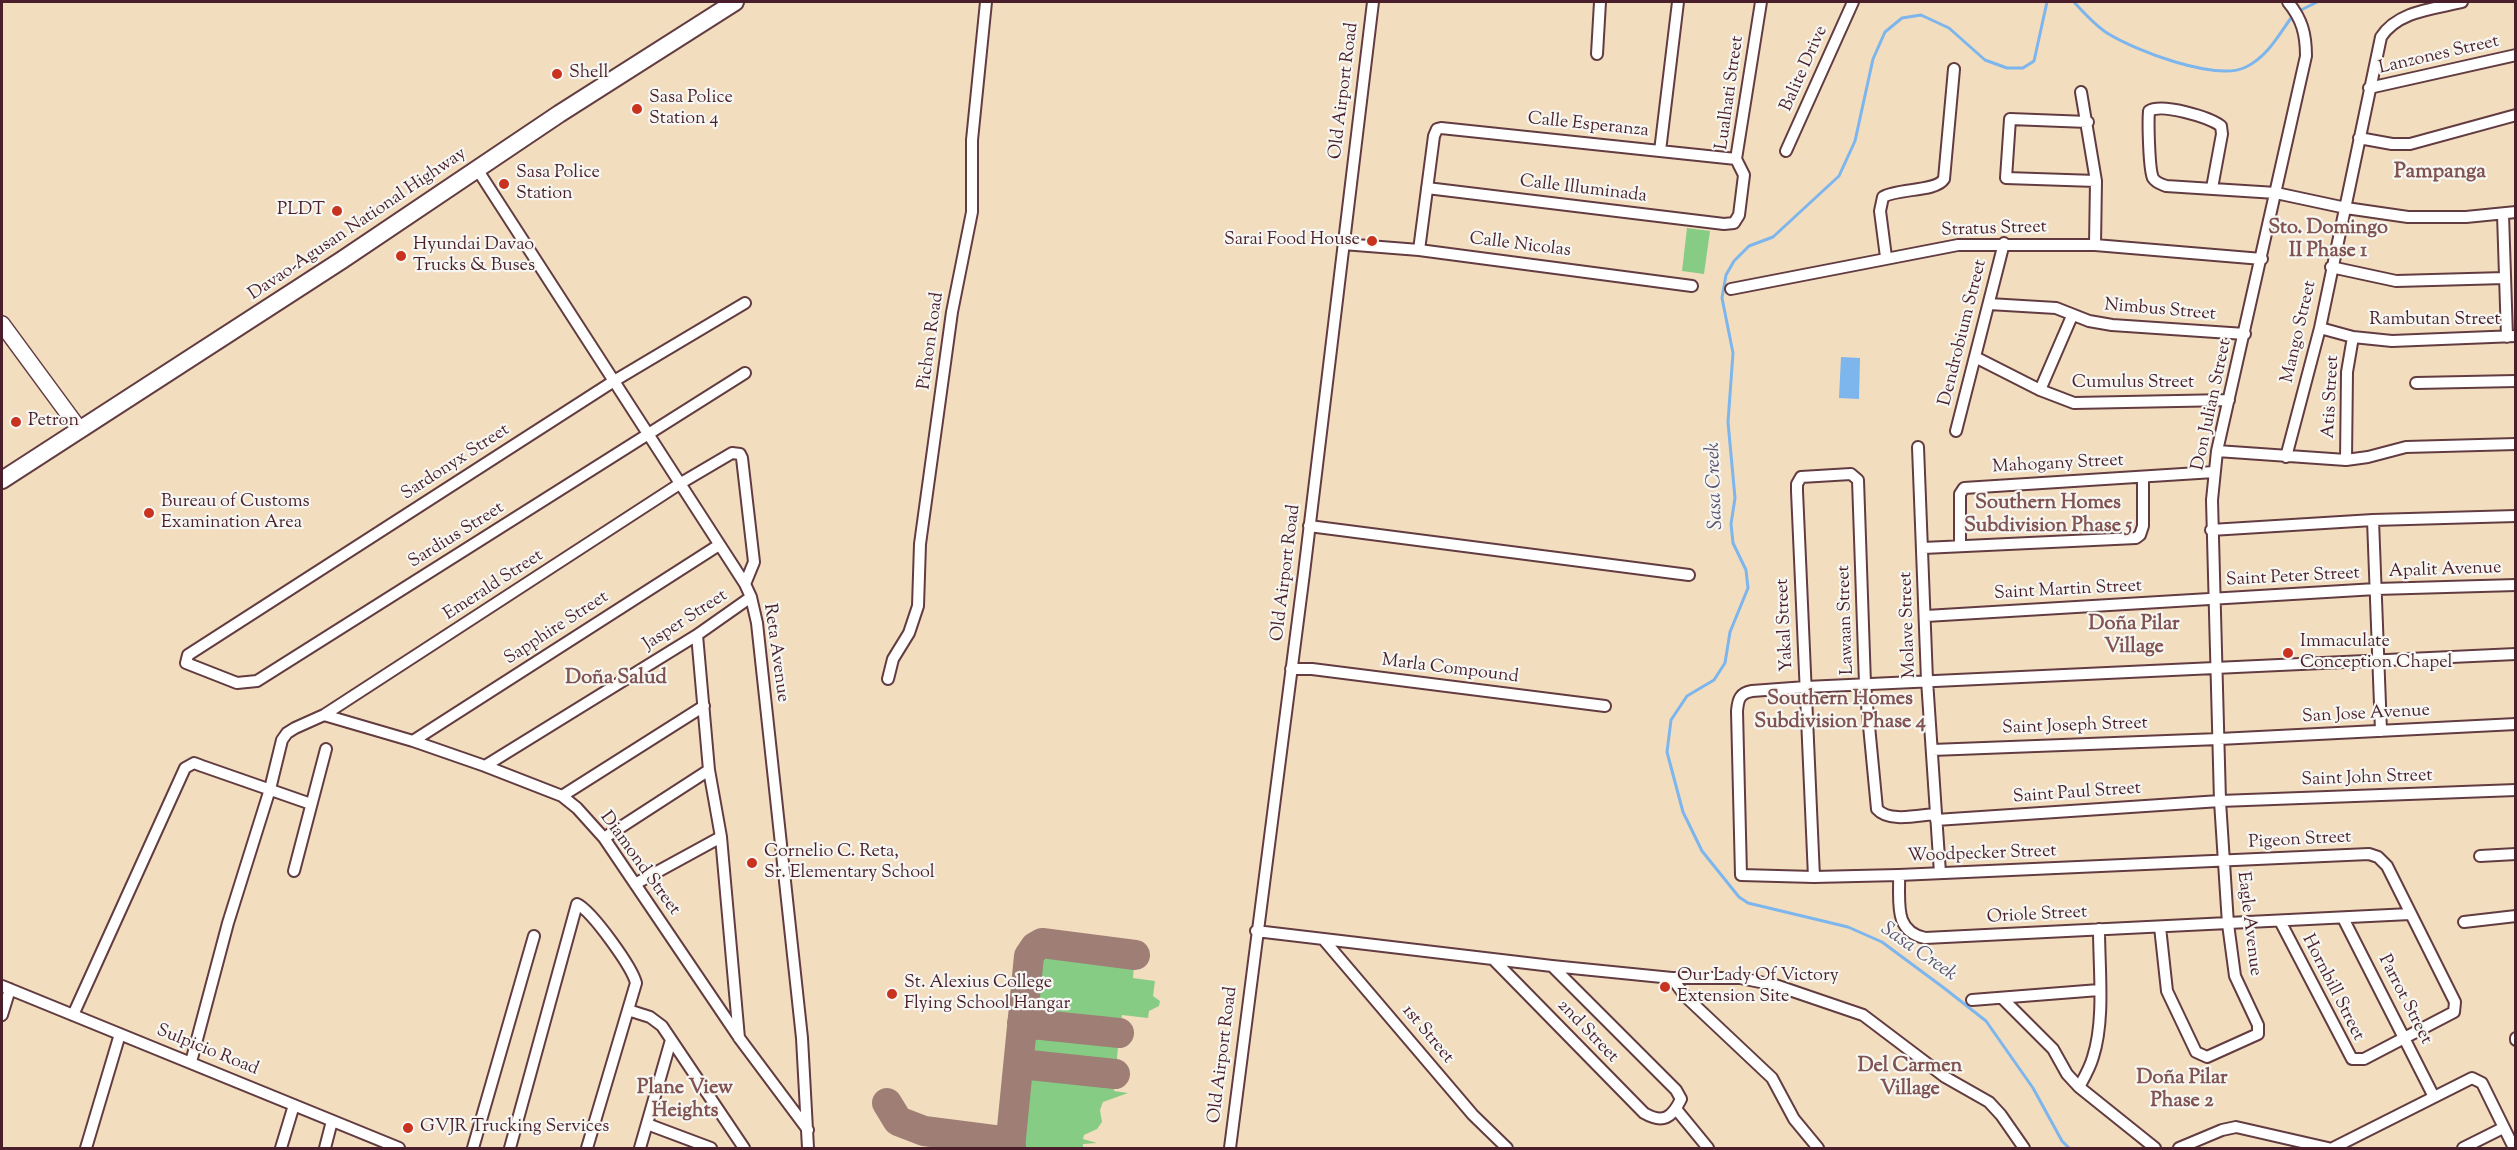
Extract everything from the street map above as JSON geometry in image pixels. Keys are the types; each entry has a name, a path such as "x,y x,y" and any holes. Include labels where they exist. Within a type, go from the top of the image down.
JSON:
{"main road":[{"name":"Davao-Agusan National Highway","path":"2,480 735,2"}],"street":[{"name":"Pichon Road","path":"888,679 893,659 909,633 918,606 920,544 952,312 972,212 972,140 986,2"},
{"name":"Old Airport Road","path":"1230,1149 1373,2"},
{"path":"1597,54 1600,2"},
{"path":"1660,151 1678,2"},
{"name":"Lualhati Street","path":"1734,223 1739,215 1744,175 1736,159 1761,2"},
{"name":"Balite Drive","path":"1786,151 1853,2"},
{"name":"Don Julian Street","path":"2223,862 2211,530 2214,472 2306,56 2306,38 2302,23 2288,2"},
{"name":"Mango Street","path":"2286,457 2320,328 2369,88 2382,37 2390,26 2403,17 2462,2"},
{"name":"Lanzones Street","path":"2369,88 2516,55"},
{"path":"1887,257 1880,211 1882,197 1893,192 1938,185 1944,179 1954,69"},
{"path":"2081,92 2088,122 2096,181 2095,245"},
{"path":"2212,188 2223,134 2221,126 2209,119 2164,108 2152,109 2148,118 2153,178 2160,184 2276,193 2346,208 2408,217 2466,217 2516,212"},
{"path":"2359,138 2392,144 2410,144 2516,115"},
{"path":"2088,122 2010,119 2006,178 2096,181"},
{"name":"Calle Esperanza","path":"1427,188 1437,129 1448,128 1736,159"},
{"name":"Reta Avenue","path":"477,169 681,483 751,597 757,623 802,1038 808,1149"},
{"path":"1419,250 1427,188"},
{"name":"Calle Illuminada","path":"1427,188 1712,223 1734,223"},
{"path":"2503,214 2505,278 2511,337"},
{"name":"Dendrobium Street","path":"1956,432 2004,243"},
{"name":"Calle Nicolas","path":"1343,244 1419,250 1692,286"},
{"name":"Stratus Street","path":"1731,289 1958,244 2095,245 2262,259"},
{"path":"2331,267 2396,280 2505,278"},
{"name":"Sardonyx Street","path":"188,655 614,381 745,303"},
{"name":"Nimbus Street","path":"1989,304 2050,307 2112,325 2245,334"},
{"path":"2040,390 2072,315"},
{"path":"2,324 80,430"},
{"name":"Rambutan Street","path":"2320,328 2353,337 2392,341 2511,337"},
{"name":"Atis Street","path":"2346,460 2346,380 2353,337"},
{"name":"Cumulus Street","path":"1975,357 2062,400 2091,404 2229,400"},
{"name":"Sardius Street","path":"188,655 185,660 189,665 245,684 257,681 746,374"},
{"path":"2416,383 2516,381"},
{"path":"2217,451 2346,460 2406,447 2516,444"},
{"name":"Molave Street","path":"1918,447 1927,680 1940,873"},
{"name":"Emerald Street","path":"191,1062 228,923 270,789 279,747 287,734 324,715 681,483 730,454 740,454 754,562 745,584"},
{"name":"Mahogany Street","path":"1960,546 1960,494 1964,488 2214,472"},
{"name":"Yakal Street","path":"1814,877 1797,491 1799,479 1806,475 1851,474 1855,476"},
{"name":"Lawaan Street","path":"1855,476 1858,485 1865,684 1876,809 1883,815 1891,817 1936,817"},
{"path":"1923,548 2136,538 2140,536 2143,526 2143,477"},
{"path":"2211,530 2373,520 2516,516"},
{"path":"2373,520 2381,731"},
{"path":"1309,526 1689,575"},
{"name":"Sapphire Street","path":"413,741 719,544"},
{"name":"Apalit Avenue","path":"2376,589 2516,585"},
{"name":"Saint Peter Street","path":"2213,599 2376,589"},
{"name":"Jasper Street","path":"485,766 697,635 751,597"},
{"name":"Saint Martin Street","path":"1926,616 2213,599"},
{"path":"697,635 709,770 721,837 740,1039"},
{"path":"1806,687 2516,654"},
{"name":"Marla Compound","path":"1291,669 1312,669 1605,706"},
{"name":"Woodpecker Street","path":"1806,687 1745,692 1738,703 1741,875 1814,877 1899,875 2223,862"},
{"path":"562,796 704,706"},
{"name":"Diamond Street","path":"324,715 413,741 485,766 562,796 577,808 604,838 740,1039 808,1130"},
{"name":"San Jose Avenue","path":"2219,739 2516,724"},
{"name":"Saint Joseph Street","path":"1932,750 2219,739"},
{"path":"294,872 326,749"},
{"path":"73,1015 185,768 194,763 311,804"},
{"path":"604,838 709,770"},
{"name":"Saint John Street","path":"2220,801 2516,790"},
{"name":"Saint Paul Street","path":"1936,817 2220,801"},
{"path":"635,884 721,837"},
{"name":"Pigeon Street","path":"2223,862 2361,854 2378,857 2384,861 2410,914"},
{"path":"2480,856 2516,854"},
{"name":"Eagle Avenue","path":"2160,927 2167,991 2196,1052 2203,1056 2255,1036 2259,1031 2258,1025 2235,976 2223,862"},
{"name":"Oriole Street","path":"1899,875 1901,918 1905,930 1912,935 1925,938 2410,914"},
{"path":"510,1149 577,904 592,915 635,978 636,983 587,1149"},
{"name":"Hornbill Street","path":"2280,921 2352,1059 2364,1059 2451,1015 2456,1009 2455,1002 2410,914"},
{"path":"2464,922 2516,916"},
{"name":"Parrot Street","path":"2343,918 2434,1097"},
{"path":"2079,1087 2093,1060 2096,1047 2099,929"},
{"path":"1256,931 1672,978 1740,978 1758,981 1863,1015 1952,1081 1989,1102 2001,1115 2024,1149"},
{"path":"473,1149 534,936"},
{"name":"1st Street","path":"1324,940 1473,1115 1507,1149"},
{"name":"2nd Street","path":"1492,959 1629,1100 1650,1116 1663,1119 1677,1108"},
{"path":"1552,966 1676,1090 1681,1099 1677,1108 1708,1149"},
{"path":"1672,978 1685,996 1772,1078 1794,1119 1818,1149"},
{"path":"2,1015 6,988"},
{"name":"Sulpicio Road","path":"6,988 399,1149"},
{"path":"1972,1000 2099,990"},
{"path":"2002,998 2053,1049 2067,1074 2079,1087 2155,1149"},
{"path":"628,1010 657,1021 744,1149"},
{"path":"86,1149 120,1034"},
{"path":"640,1149 671,1040"},
{"path":"2333,1149 2468,1079 2476,1079 2482,1083 2514,1149"},
{"path":"281,1149 294,1105"},
{"path":"325,1149 332,1121"},
{"path":"647,1124 711,1149"},
{"path":"2179,1149 2222,1130 2236,1127 2328,1149"},
{"path":"2463,1149 2503,1128"}],"green space":[{"path":"1687,228 1710,231 1704,274 1682,271"},
{"path":"1047,948 1130,959 1134,965 1133,978 1155,981 1153,996 1160,1001 1159,1006 1149,1011 1148,1018 1122,1015 1120,1029 1087,1025 1087,1020 1073,1019 1072,1024 1033,1020 1040,954"},
{"path":"1032,1026 1071,1030 1071,1034 1086,1036 1086,1032 1119,1035 1116,1070 1029,1059"},
{"path":"1028,1068 1115,1079 1114,1091 1128,1093 1103,1102 1100,1110 1102,1122 1097,1129 1084,1135 1083,1139 1097,1143 1083,1144 1083,1148 1019,1148"}],"water":[{"path":"1841,357 1860,358 1859,399 1839,398"}],"waterway":[{"name":"Sasa Creek","path":"2047,2 2034,61 2023,68 2007,68 1985,60 1949,28 1921,15 1902,18 1885,32 1873,59 1855,141 1839,176 1773,237 1749,246 1734,261 1726,275 1722,298 1733,353 1728,422 1735,498 1731,524 1733,543 1746,570 1748,588 1730,632 1725,663 1714,680 1687,696 1671,720 1667,752 1683,812 1702,851 1739,897 1748,903 1848,927 1882,942 1944,988 1986,1021 2033,1088 2062,1141 2069,1148"},
{"path":"2074,2 2098,26 2119,40 2175,62 2215,70 2233,71 2253,63 2272,46 2291,18"},
{"path":"2301,10 2317,2"}],"taxiway":[{"path":"1010,1148 1029,956 1035,947 1042,943 1135,955"},
{"path":"1022,1023 1119,1033"},
{"path":"1020,1064 1115,1074"},
{"path":"887,1103 898,1121 924,1131 994,1140 1011,1146"}],"place":[{"name":"Shell","path":"557,74"},
{"name":"Sasa Police Station 4","path":"637,109"},
{"name":"Sasa Police Station","path":"504,184"},
{"name":"PLDT","path":"337,211"},
{"name":"Sarai Food House","path":"1372,241"},
{"name":"Hyundai Davao Trucks & Buses","path":"401,256"},
{"name":"Petron","path":"16,422"},
{"name":"Bureau of Customs Examination Area","path":"149,513"},
{"name":"Immaculate Conception Chapel","path":"2288,653"},
{"name":"Cornelio C. Reta, Sr. Elementary School","path":"752,863"},
{"name":"Our Lady Of Victory Extension Site","path":"1665,987"},
{"name":"St. Alexius College Flying School Hangar","path":"892,994"},
{"name":"GVJR Trucking Services","path":"408,1128"}],"district":[{"name":"Pampanga","path":"2440,173"},
{"name":"Sto. Domingo II Phase 1","path":"2328,242"},
{"name":"Southern Homes Subdivision Phase 5","path":"2048,516"},
{"name":"Doña Pilar Village","path":"2134,638"},
{"name":"Doña Salud","path":"616,680"},
{"name":"Southern Homes Subdivision Phase 4","path":"1840,712"},
{"name":"Del Carmen Village","path":"1910,1080"},
{"name":"Doña Pilar Phase 2","path":"2182,1092"},
{"name":"Plane View Heights","path":"685,1102"}]}
